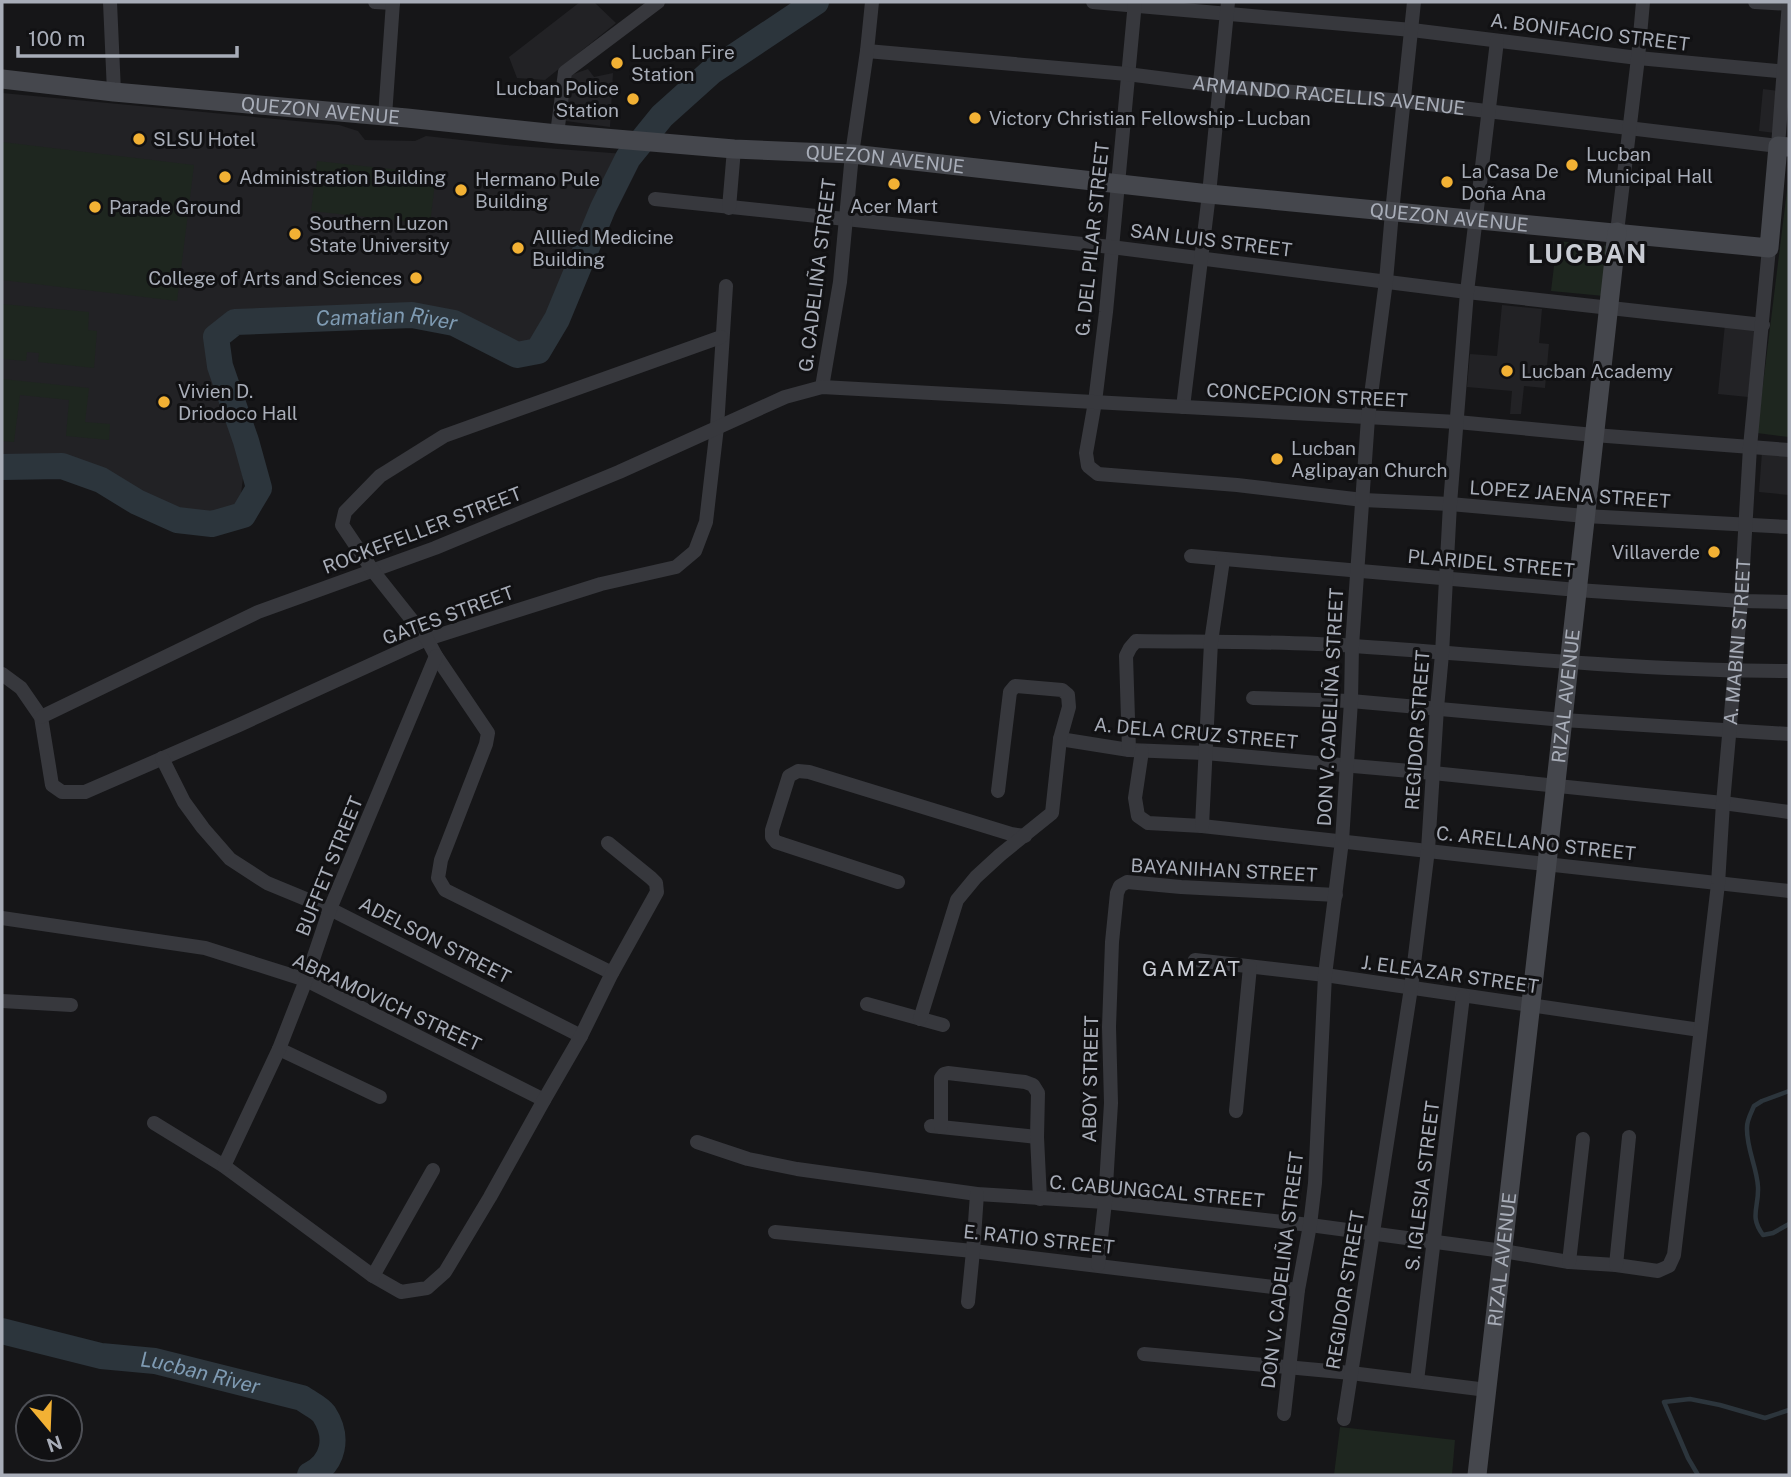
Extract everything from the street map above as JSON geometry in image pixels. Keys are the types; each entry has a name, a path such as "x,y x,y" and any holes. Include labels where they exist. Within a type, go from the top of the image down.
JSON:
{"main road":[{"name":"QUEZON AVENUE","path":"2,79 621,140 734,149 852,154 1209,194 1769,248"},
{"name":"A. MABINI STREET","path":"1769,248 1784,146"},
{"name":"RIZAL AVENUE","path":"1476,1475 1556,787 1616,232"}],"street":[{"path":"110,2 114,92"},
{"path":"375,2 393,3 385,117"},
{"path":"557,134 565,72 658,2"},
{"name":"G. CADELIÑA STREET","path":"822,387 839,282 872,2"},
{"name":"A. BONIFACIO STREET","path":"1093,2 1228,8 1638,58 1787,72"},
{"name":"DON V. CADELIÑA STREET","path":"1284,1414 1298,1290 1315,1183 1325,975 1342,841 1368,418 1387,281 1414,2"},
{"name":"RIZAL AVENUE","path":"1616,232 1643,2"},
{"path":"1755,2 1789,3"},
{"name":"A. MABINI STREET","path":"1784,146 1789,3"},
{"name":"G. DEL PILAR STREET","path":"1098,474 1088,466 1086,453 1106,312 1134,4"},
{"path":"1183,407 1228,8"},
{"name":"REGIDOR STREET","path":"1344,1419 1411,988 1428,850 1443,654 1450,504 1468,292 1497,41"},
{"name":"ARMANDO RACELLIS AVENUE","path":"867,51 1404,101 1784,146"},
{"path":"729,208 734,149"},
{"name":"SAN LUIS STREET","path":"655,199 1111,247 1468,292 1763,325"},
{"name":"A. MABINI STREET","path":"1658,1272 1669,1266 1674,1255 1718,884 1741,601 1750,447 1769,248"},
{"name":"GATES STREET","path":"41,717 52,785 62,792 85,792 427,639 601,584 676,566 695,551 706,522 726,286"},
{"path":"612,973 445,890 438,878 441,860 488,733 427,639 342,525 345,512 380,476 443,436 721,337"},
{"name":"CONCEPCION STREET","path":"822,387 1457,422 1789,450"},
{"name":"ROCKEFELLER STREET","path":"41,717 258,612 435,548 785,397 822,387"},
{"name":"LOPEZ JAENA STREET","path":"1098,474 1237,485 1363,500 1789,527"},
{"name":"PLARIDEL STREET","path":"1191,556 1577,590 1789,602"},
{"path":"1202,826 1211,642 1223,560"},
{"path":"1135,751 1126,656 1136,641 1352,646 1569,662 1735,671 1789,671"},
{"name":"BUFFET STREET","path":"224,1166 279,1049 330,909 436,656"},
{"path":"2,674 22,688 41,717"},
{"path":"920,1019 957,900 992,862 1052,813 1060,739 1069,707 1068,695 1062,690 1015,686 1010,692 998,791"},
{"path":"1253,698 1351,701 1563,720 1789,734"},
{"name":"A. DELA CRUZ STREET","path":"1060,739 1135,751 1205,753 1433,773 1789,812"},
{"name":"C. ARELLANO STREET","path":"1135,751 1135,798 1138,816 1148,823 1202,826 1789,891"},
{"name":"ADELSON STREET","path":"162,758 184,802 230,859 267,883 330,909 581,1037"},
{"path":"898,882 776,842 772,837 772,830 789,776 799,771 809,772 1025,836"},
{"path":"155,1123 224,1166 373,1276 401,1292 427,1287 445,1272 490,1197 581,1037 612,973 657,892 656,883 651,878 608,843"},
{"name":"BAYANIHAN STREET","path":"1117,893 1119,886 1127,882 1336,894"},
{"name":"ABOY STREET","path":"1098,1265 1111,1103 1109,1027 1117,893"},
{"name":"ABRAMOVICH STREET","path":"2,918 205,948 306,980 544,1100"},
{"name":"J. ELEAZAR STREET","path":"1195,960 1325,975 1700,1030"},
{"path":"1236,1111 1250,967"},
{"name":"S. IGLESIA STREET","path":"1417,1381 1463,996"},
{"path":"2,1001 71,1005"},
{"path":"867,1004 943,1026"},
{"path":"279,1049 380,1097"},
{"path":"1037,1138 936,1126 941,1078 948,1073 1033,1085 1038,1093 1040,1199"},
{"path":"1616,1265 1629,1137"},
{"path":"1569,1262 1583,1139"},
{"name":"C. CABUNGCAL STREET","path":"697,1142 748,1159 785,1166 977,1194 1105,1202 1310,1225 1658,1272"},
{"path":"373,1276 433,1170"},
{"path":"968,1302 977,1194"},
{"name":"E. RATIO STREET","path":"775,1232 973,1251 1298,1290"},
{"path":"1144,1354 1351,1373 1487,1390"}],"shaded area":[{"path":"580,2 594,2 616,23 545,80 517,78 509,57"},
{"path":"588,69 594,77 613,73 610,127 566,121 571,75"},
{"path":"1763,89 1779,91 1775,133 1759,131"},
{"name":"Southern Luzon State University","path":"2,93 339,125 358,131 365,140 415,141 426,136 625,154 534,345 518,349 456,321 412,314 334,313 233,319 215,334 216,365 243,478 239,510 227,517 213,519 174,514 89,468 50,460 2,458"},
{"name":"Parade Ground","path":"2,142 194,165 177,301 2,280"},
{"path":"317,161 436,174 430,224 311,211"},
{"path":"1789,174 1789,437 1757,433"},
{"path":"1557,241 1609,246 1604,296 1551,291"},
{"path":"2,304 89,312 88,330 97,331 94,368 38,362 39,353 27,352 26,361 2,359"},
{"name":"Lucban Academy","path":"1502,305 1542,309 1539,343 1549,344 1545,388 1524,386 1521,414 1510,414 1512,391 1467,387 1470,354 1497,356"},
{"path":"1725,324 1756,328 1748,397 1718,394"},
{"path":"2,379 89,388 85,422 110,424 109,440 66,436 69,400 20,395 14,442 2,441"},
{"path":"1762,452 1789,454 1789,495 1759,492"},
{"path":"1340,1427 1455,1440 1452,1475 1334,1475"}],"waterway":[{"name":"Camatian River","path":"2,467 62,466 101,480 137,502 177,520 212,524 243,515 259,488 220,366 216,337 235,322 412,315 454,323 517,355 538,351 557,319 603,208 628,158 662,116 711,72 816,2"},
{"path":"1789,1091 1754,1106 1747,1127 1757,1180 1756,1222 1763,1235 1789,1224"},
{"name":"Lucban River","path":"2,1331 101,1356 155,1361 302,1398 324,1414 332,1432 332,1449 329,1456 324,1464 310,1475"},
{"path":"1698,1475 1664,1402 1690,1399 1765,1418 1789,1410"}],"place":[{"name":"Lucban Fire Station","path":"617,63"},
{"name":"Lucban Police Station","path":"633,99"},
{"name":"Victory Christian Fellowship - Lucban","path":"975,118"},
{"name":"SLSU Hotel","path":"139,139"},
{"name":"Lucban Municipal Hall","path":"1572,165"},
{"name":"Administration Building","path":"225,177"},
{"name":"La Casa De Doña Ana","path":"1447,182"},
{"name":"Acer Mart","path":"894,184"},
{"name":"Hermano Pule Building","path":"461,190"},
{"name":"Parade Ground","path":"95,207"},
{"name":"Southern Luzon State University","path":"295,234"},
{"name":"Alllied Medicine Building","path":"518,248"},
{"name":"College of Arts and Sciences","path":"416,278"},
{"name":"Lucban Academy","path":"1507,371"},
{"name":"Vivien D. Driodoco Hall","path":"164,402"},
{"name":"Lucban Aglipayan Church","path":"1277,459"},
{"name":"Villaverde","path":"1714,552"}],"district":[{"name":"LUCBAN","path":"1588,254"},
{"name":"GAMZAT","path":"1192,969"}]}
